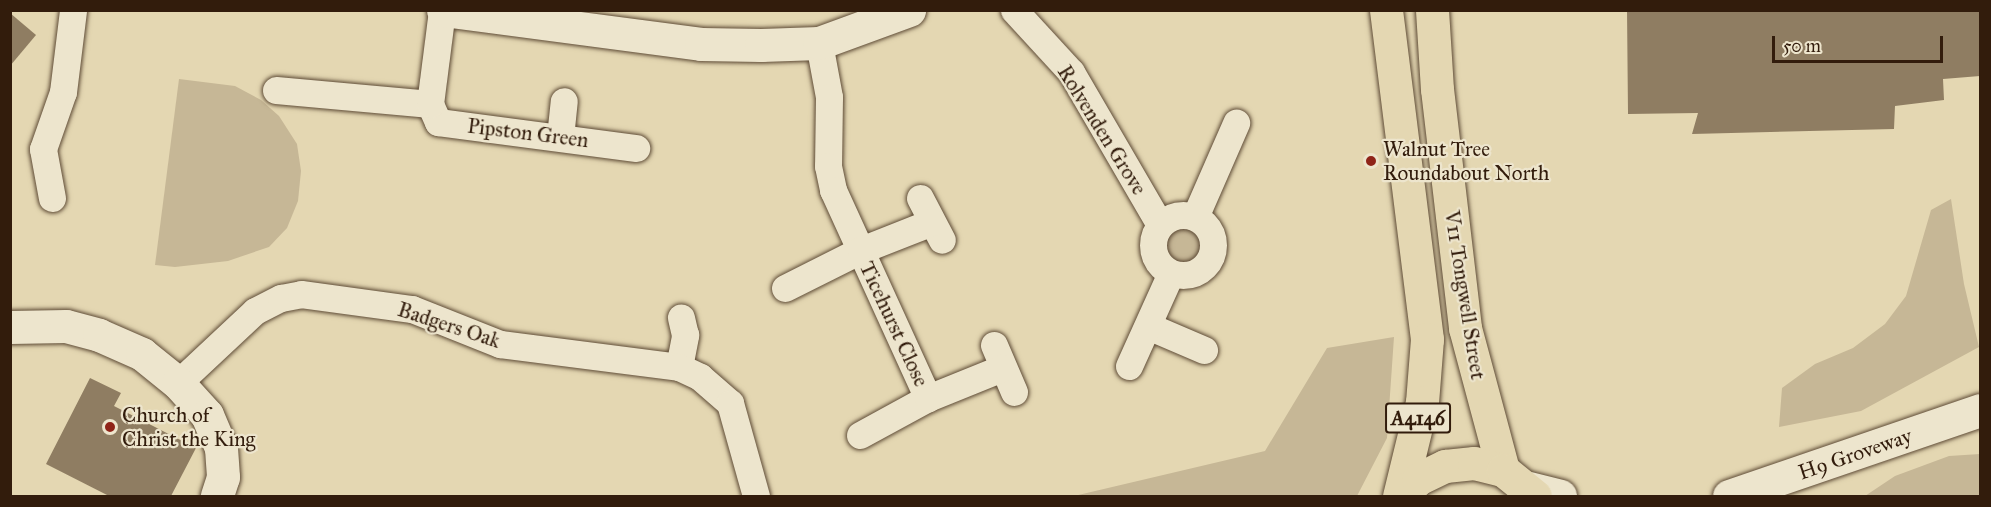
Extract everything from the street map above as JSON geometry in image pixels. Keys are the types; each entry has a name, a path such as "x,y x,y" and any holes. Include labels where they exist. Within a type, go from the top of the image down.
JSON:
{"highway":[{"name":"V11 Tongwell Street","path":"1386,10 1428,339 1422,402 1400,496"},
{"name":"V11 Tongwell Street","path":"1432,10 1465,328 1503,470"},
{"name":"A4146","path":"1400,496 1418,479 1445,466 1474,463 1503,470 1532,492"}],"street":[{"path":"51,198 43,149 63,92 73,10"},
{"path":"276,90 308,106 430,104 443,10 700,44 819,43 909,10"},
{"name":"Rolvenden Grove","path":"1014,10 1071,72 1160,225"},
{"name":"Ticehurst Close","path":"819,43 829,97 828,166 833,190 928,398"},
{"path":"560,137 564,100"},
{"name":"Pipston Green","path":"430,104 438,122 636,148"},
{"path":"1195,217 1236,123"},
{"path":"1176,216 1195,217 1203,222 1213,238 1211,257 1199,271 1171,273 1154,252 1160,225 1176,216"},
{"name":"Ticehurst Close","path":"785,288 861,250 931,220"},
{"path":"1129,366 1171,273"},
{"name":"Badgers Oak","path":"178,383 255,311 301,294 412,309 500,344 679,367 700,377 730,403 748,456 756,496"},
{"path":"679,367 685,336 681,317"},
{"path":"10,327 66,326 99,335 142,354 178,383 207,415 221,448 223,477 217,496"},
{"path":"1148,326 1204,350"},
{"name":"Ticehurst Close","path":"860,435 928,398 1003,368"},
{"name":"H9 Groveway","path":"1729,496 1980,410"},
{"path":"1532,492 1560,496"}],"shaded area":[{"path":"179,79 235,86 261,100 279,116 297,144 301,171 298,201 287,228 269,247 228,261 175,267 155,265"},
{"path":"1951,199 1964,284 1979,347 1861,411 1779,427 1782,388 1815,364 1853,348 1885,324 1906,296 1931,210"},
{"path":"1184,225 1192,226 1198,231 1203,237 1203,253 1198,259 1192,264 1184,265 1176,264 1170,259 1165,253 1164,245 1165,237 1170,231 1176,226"},
{"path":"1394,337 1387,438 1357,496 1074,496 1265,451 1327,348"},
{"path":"1980,454 1980,496 1865,496 1895,476 1949,456"}],"building":[{"path":"1627,10 1980,10 1980,76 1943,79 1944,100 1895,106 1894,129 1692,134 1698,113 1628,114"},
{"path":"10,13 36,35 10,66"},
{"name":"Church of Christ the King","path":"90,378 121,393 114,406 196,448 171,496 109,496 46,464"}],"place":[{"name":"Walnut Tree Roundabout North","path":"1371,161"},
{"name":"Church of Christ the King","path":"110,427"}]}
